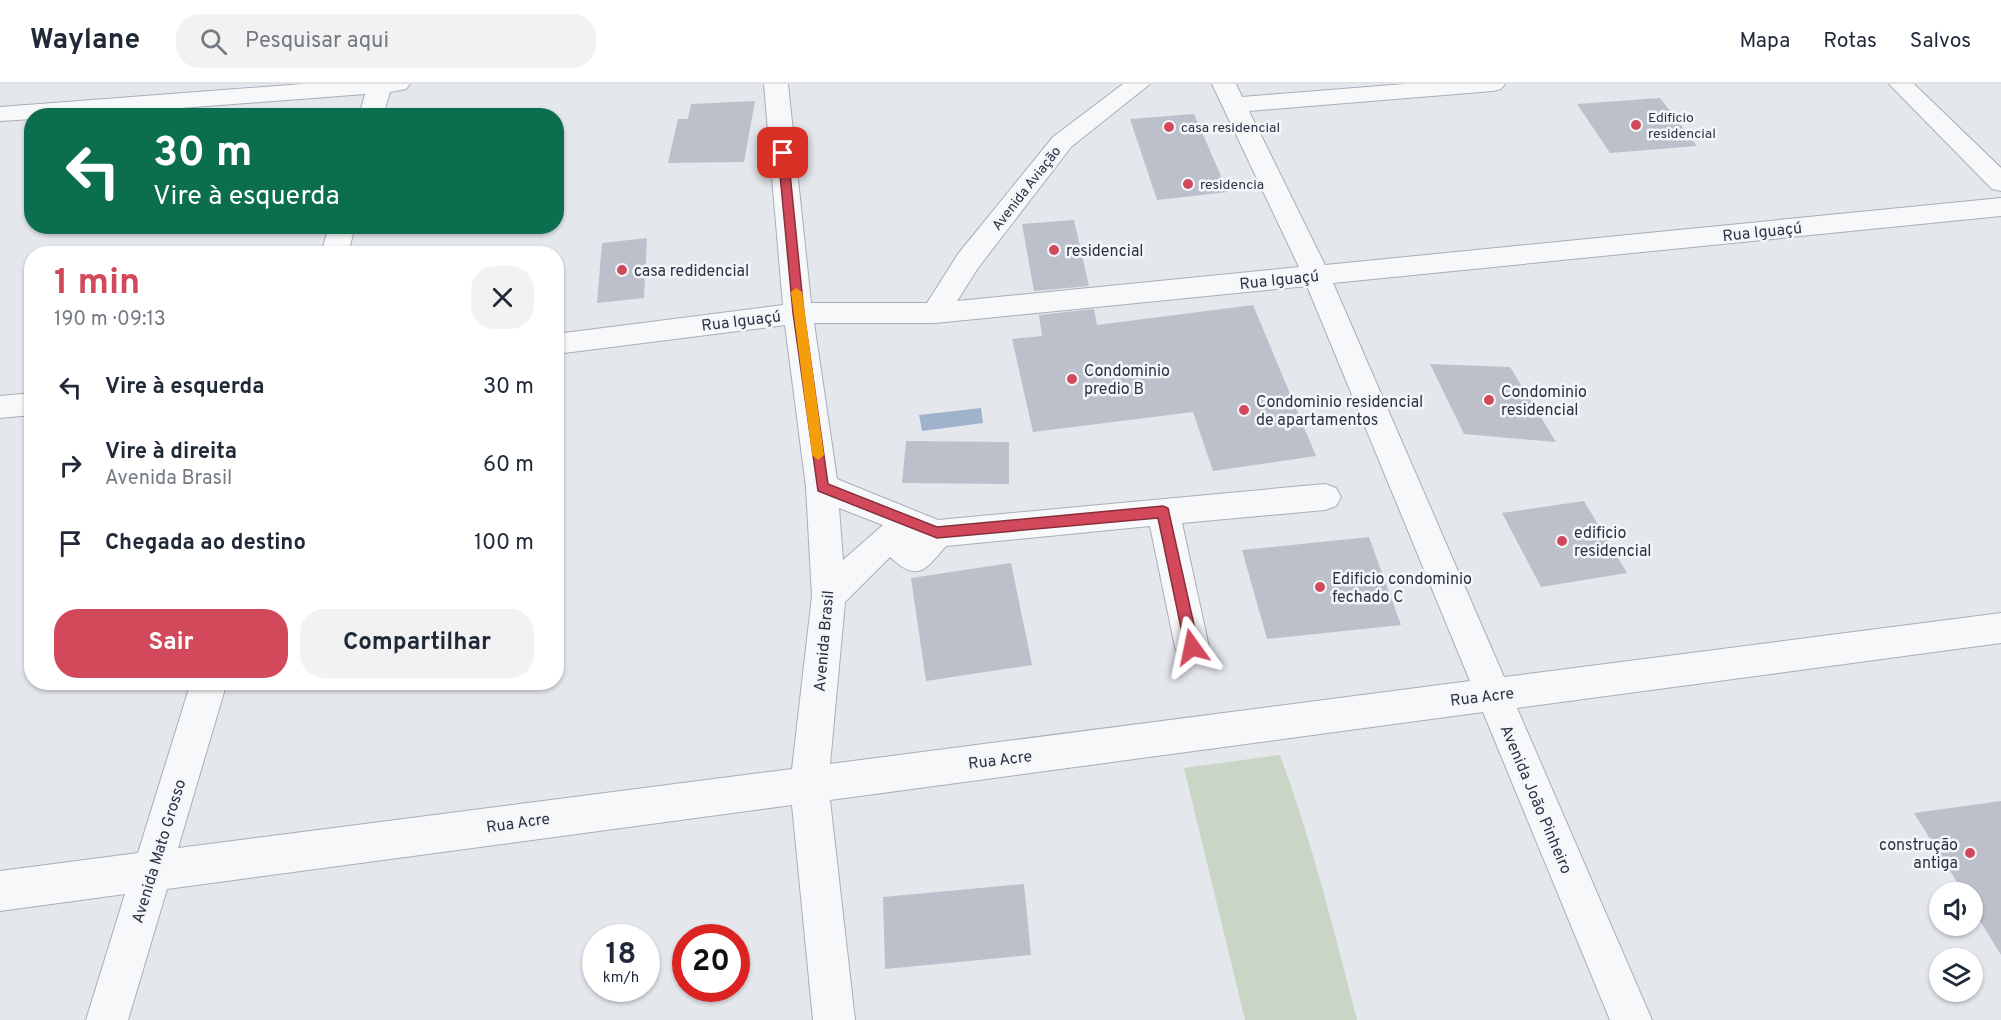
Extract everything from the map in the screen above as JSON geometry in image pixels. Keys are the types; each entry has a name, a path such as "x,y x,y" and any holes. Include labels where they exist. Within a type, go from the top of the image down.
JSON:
{"street":[{"path":"77,108 386,84 375,108"},
{"name":"Avenida Brasil","path":"776,84 798,313 822,487 829,596 809,783 834,1020"},
{"name":"Avenida Aviação","path":"935,313 968,261 1062,142 1138,84"},
{"path":"1228,95 1493,84"},
{"path":"1901,84 2001,183"},
{"name":"Avenida João Pinheiro","path":"1228,95 1316,275 1631,1020"},
{"path":"0,114 24,112"},
{"name":"Rua Iguaçú","path":"564,343 798,313 935,313 2001,207"},
{"path":"0,407 24,405"},
{"path":"822,487 937,533 1325,497"},
{"path":"1163,512 1192,647"},
{"path":"829,596 890,536 915,559 937,533"},
{"name":"Rua Acre","path":"0,891 2001,628"},
{"name":"Avenida Mato Grosso","path":"107,1020 207,690"}],"green space":[{"path":"1280,755 1312,853 1357,1020 1245,1020 1184,768"}],"water":[{"path":"981,408 983,423 922,431 919,415"}],"building":[{"name":"Edificio residencial","path":"1660,98 1697,146 1610,153 1577,104"},
{"path":"755,101 744,162 668,163 678,119 688,119 691,104"},
{"path":"1194,114 1228,192 1157,200 1130,119"},
{"name":"residencial","path":"1074,220 1089,286 1034,291 1022,224"},
{"name":"casa redidencial","path":"647,238 644,298 597,303 602,243"},
{"path":"1253,305 1316,456 1213,471 1193,412 1033,432 1012,339 1042,336 1039,315 1094,309 1097,325"},
{"name":"Condominio residencial","path":"1430,364 1510,367 1556,442 1464,434"},
{"path":"906,441 1009,442 1009,484 902,483"},
{"name":"edificio residencial","path":"1584,501 1627,573 1541,587 1502,513"},
{"name":"Edificio condominio fechado C","path":"1369,537 1401,625 1267,639 1242,550"},
{"path":"1011,563 1032,665 926,681 911,578"},
{"name":"construção antiga","path":"2001,801 2001,955 1983,926 1983,882 1957,882 1914,813"},
{"path":"1024,884 1031,955 885,969 883,897"}],"slow traffic":[{"path":"796,292 818,455"}],"place":[{"name":"Edificio residencial","path":"1636,125"},
{"name":"casa residencial","path":"1169,127"},
{"name":"residencia","path":"1188,184"},
{"name":"residencial","path":"1054,250"},
{"name":"casa redidencial","path":"622,270"},
{"name":"Condominio predio B","path":"1072,379"},
{"name":"Condominio residencial","path":"1489,400"},
{"name":"Condominio residencial de apartamentos","path":"1244,410"},
{"name":"edificio residencial","path":"1562,541"},
{"name":"Edificio condominio fechado C","path":"1320,587"},
{"name":"construção antiga","path":"1970,853"}],"route":[{"path":"783,153 798,313 822,487 937,533 1163,512 1192,647"}]}
